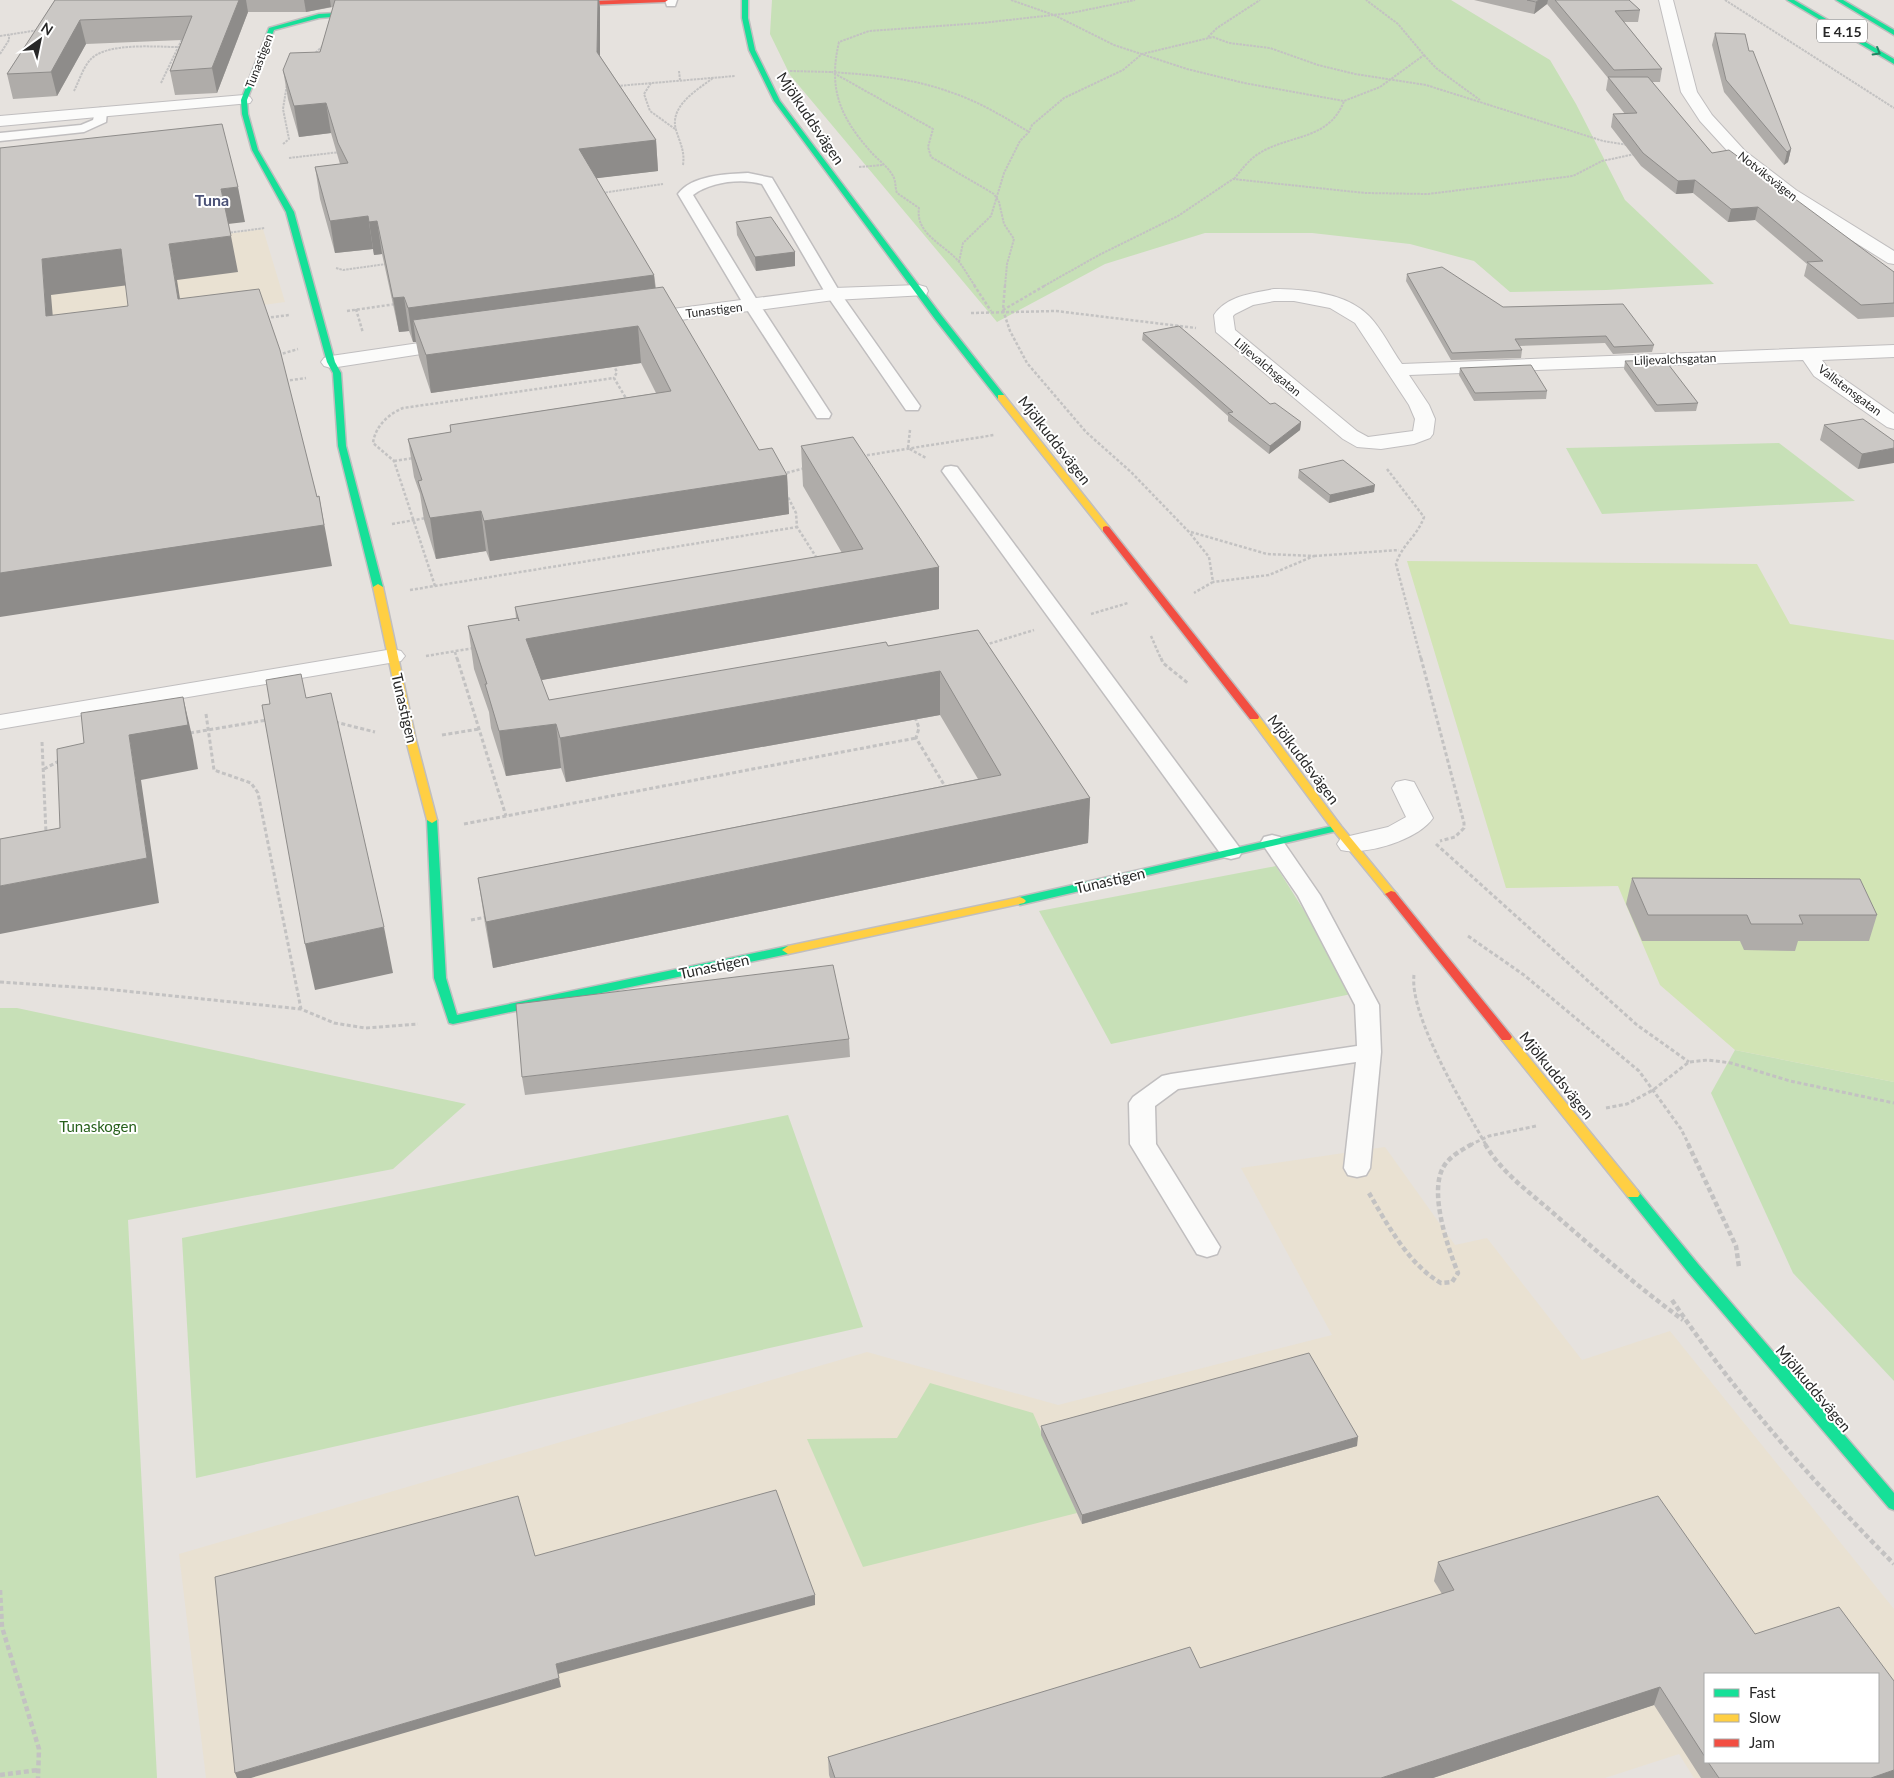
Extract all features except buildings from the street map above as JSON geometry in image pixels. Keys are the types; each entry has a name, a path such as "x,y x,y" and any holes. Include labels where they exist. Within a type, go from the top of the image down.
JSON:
{"street":[{"name":"Mjölkuddsvägen","path":"745,0 745,18 752,50 777,101 919,291 1238,697 1344,836 1693,1268 1894,1504"},
{"name":"Notviksvägen","path":"1666,0 1689,92 1706,118 1739,154 1790,194 1894,259"},
{"name":"E 4.15","path":"1790,0 1894,62"},
{"name":"E 4.15","path":"1838,0 1894,33"},
{"path":"549,5 669,1"},
{"name":"Tunastigen","path":"384,11 322,15 287,22 271,29 244,100 245,114 255,150 290,212 334,368 342,446 368,526 380,595 411,740 432,818 440,978 453,1020 968,913 1272,842 1344,836"},
{"name":"Tunastigen","path":"0,121 244,100"},
{"name":"Tunastigen","path":"627,320 834,294 919,291"},
{"name":"Liljevalchsgatan","path":"1274,295 1316,298 1336,304 1362,319 1397,370 1425,419 1423,434 1396,441 1364,443 1350,435 1226,332 1222,315 1239,303 1254,298 1274,295"},
{"path":"334,368 475,341"},
{"name":"Liljevalchsgatan","path":"1397,370 1894,351"},
{"name":"Vallstensgatan","path":"1808,354 1821,372 1894,423"},
{"name":"Tunastigen","path":"0,722 393,656"},
{"path":"1344,836 1394,834 1414,825 1420,818 1404,788"}],"lane":[{"path":"0,137 84,128 99,122 101,112"},
{"path":"823,414 752,305 686,194 701,183 746,177 767,180 834,294 912,406"},
{"path":"951,471 1064,622 1216,835 1231,852"},
{"path":"1272,842 1309,895 1367,1005 1370,1052 1356,1168"},
{"path":"1207,1247 1143,1144 1142,1103 1171,1082 1370,1052"}],"path":[{"path":"1011,0 1054,15 1114,45 1187,69 1244,83 1344,101 1380,87 1388,79 1416,62 1424,54"},
{"path":"991,311 959,262 925,232 918,215 919,208 895,190 894,178 855,133 836,98 832,72 839,42 869,31 982,23 1054,15 1135,0"},
{"path":"1207,38 1216,28 1260,0"},
{"path":"1366,0 1386,11 1416,42 1436,68 1483,102"},
{"path":"1725,0 1894,108"},
{"path":"0,36 40,30"},
{"path":"0,54 9,40 9,35"},
{"path":"959,262 963,243 985,224 995,210 1004,173 1020,141 1029,132 1032,125 1064,98 1123,70 1142,54 1189,40 1213,37 1229,43 1270,48 1318,65 1372,77 1426,85 1603,141 1636,145"},
{"path":"310,58 317,50 332,41"},
{"path":"70,97 91,59 96,55 120,48 177,47"},
{"path":"679,71 680,80"},
{"path":"787,71 832,72 887,77 941,88 995,112 1029,132"},
{"path":"832,72 933,129 933,138 928,147 931,157 954,172 976,182 997,198 1003,212 1003,223 1014,239 1007,264 1003,310 1010,331 1027,364 1086,432 1130,472 1189,532 1209,557 1213,582"},
{"path":"611,86 738,76"},
{"path":"675,129 678,110 683,101 713,78"},
{"path":"282,145 289,140 283,109 288,80"},
{"path":"652,82 644,94 650,111 675,129 685,156 680,172"},
{"path":"1003,310 1099,255 1178,216 1233,179 1259,153 1326,126 1338,117 1344,101"},
{"path":"283,109 292,109"},
{"path":"289,158 348,151"},
{"path":"285,152 289,158 287,167"},
{"path":"1233,179 1365,193 1428,194 1573,176 1602,161 1640,153"},
{"path":"854,167 884,165"},
{"path":"593,195 667,182"},
{"path":"223,234 270,227"},
{"path":"333,267 342,270 392,263"},
{"path":"970,313 1043,309 1090,312 1226,332"},
{"path":"277,356 303,347"},
{"path":"611,362 617,372 614,378"},
{"path":"276,382 334,368"},
{"path":"614,378 632,408"},
{"path":"373,443 375,433 394,412 403,408 614,378"},
{"path":"908,448 912,406"},
{"path":"860,457 998,434"},
{"path":"342,446 373,443 394,461 435,586"},
{"path":"1364,443 1376,453 1424,517 1419,531 1400,550 1396,564 1464,823 1464,828 1455,837 1434,842 1637,1025 1689,1062"},
{"path":"908,448 951,471"},
{"path":"394,461 423,457"},
{"path":"775,475 813,467"},
{"path":"785,491 795,507 798,519 796,526 823,567"},
{"path":"368,526 432,517"},
{"path":"380,595 796,526"},
{"path":"1189,532 1245,549 1296,558 1400,550"},
{"path":"1193,594 1213,582 1269,575 1314,556"},
{"path":"982,646 1133,601"},
{"path":"393,656 408,659 474,648"},
{"path":"455,651 506,816"},
{"path":"462,824 916,738 919,733 919,724 910,709"},
{"path":"206,712 214,770 251,784 258,793 301,1009"},
{"path":"189,733 273,719"},
{"path":"330,721 403,741 479,729"},
{"path":"40,736 44,769 46,837"},
{"path":"916,738 950,794"},
{"path":"44,769 66,758"},
{"path":"463,918 471,920 490,916"},
{"path":"1467,935 1524,975 1639,1071 1682,1129 1736,1246 1740,1271"},
{"path":"1415,970 1414,984 1419,1013 1460,1099 1493,1157 1512,1177 1630,1281 1686,1322"},
{"path":"0,982 301,1009 334,1023 371,1028 453,1020"},
{"path":"1603,1109 1627,1104 1653,1090 1689,1062 1708,1060 1731,1062 1790,1081 1894,1103"},
{"path":"1356,1168 1378,1211 1401,1242 1428,1275 1440,1283 1448,1283 1455,1280 1458,1273 1444,1229 1439,1186 1442,1170 1461,1152 1483,1138 1536,1126"},
{"path":"0,1590 2,1626 39,1749 38,1778"},
{"path":"0,1775 38,1770"}],"shaded area":[{"path":"263,229 285,302 0,342 0,264"},
{"path":"1385,1147 1455,1245 1487,1238 1582,1360 1670,1331 1894,1609 1894,1778 1694,1778 1679,1754 1605,1778 206,1778 179,1554 867,1352 1058,1405 1332,1335 1241,1168"}],"green space":[{"path":"772,0 1451,0 1550,60 1576,104 1625,200 1714,284 1606,290 1510,292 1474,261 1410,244 1312,233 1205,233 1105,264 997,322 790,75 770,34"},
{"path":"1779,443 1855,501 1602,514 1566,448"},
{"path":"1407,561 1757,564 1790,624 1894,640 1894,1082 1735,1050 1660,985 1618,886 1506,888"},
{"path":"1276,866 1356,993 1111,1044 1039,911"},
{"name":"Tunaskogen","path":"0,1008 17,1008 466,1104 393,1169 128,1220 157,1778 0,1778"},
{"path":"1735,1050 1894,1082 1894,1381 1793,1273 1711,1093"},
{"path":"788,1115 863,1327 196,1478 182,1238"},
{"path":"930,1383 1033,1413 1077,1513 863,1567 807,1439 897,1438"}],"traffic: fast":[{"path":"745,0 745,18 752,50 777,101 938,317 1001,397"},
{"path":"1790,0 1894,62"},
{"path":"1839,0 1894,33"},
{"path":"369,12 319,16 271,29 244,100 245,114 255,150 290,212 331,362 337,373 342,446 378,587"},
{"path":"432,820 440,978 453,1020 788,950"},
{"path":"1020,901 1337,828"},
{"path":"1633,1194 1693,1268 1894,1504"}],"traffic: slow":[{"path":"1001,397 1106,529"},
{"path":"378,587 411,740 432,820"},
{"path":"1254,717 1337,828 1391,894"},
{"path":"788,950 1020,901"},
{"path":"1506,1037 1633,1194"}],"traffic: jam":[{"path":"562,4 665,0"},
{"path":"1106,529 1254,717"},
{"path":"1391,894 1506,1037"}],"district":[{"name":"Tuna","path":"212,199"}]}
